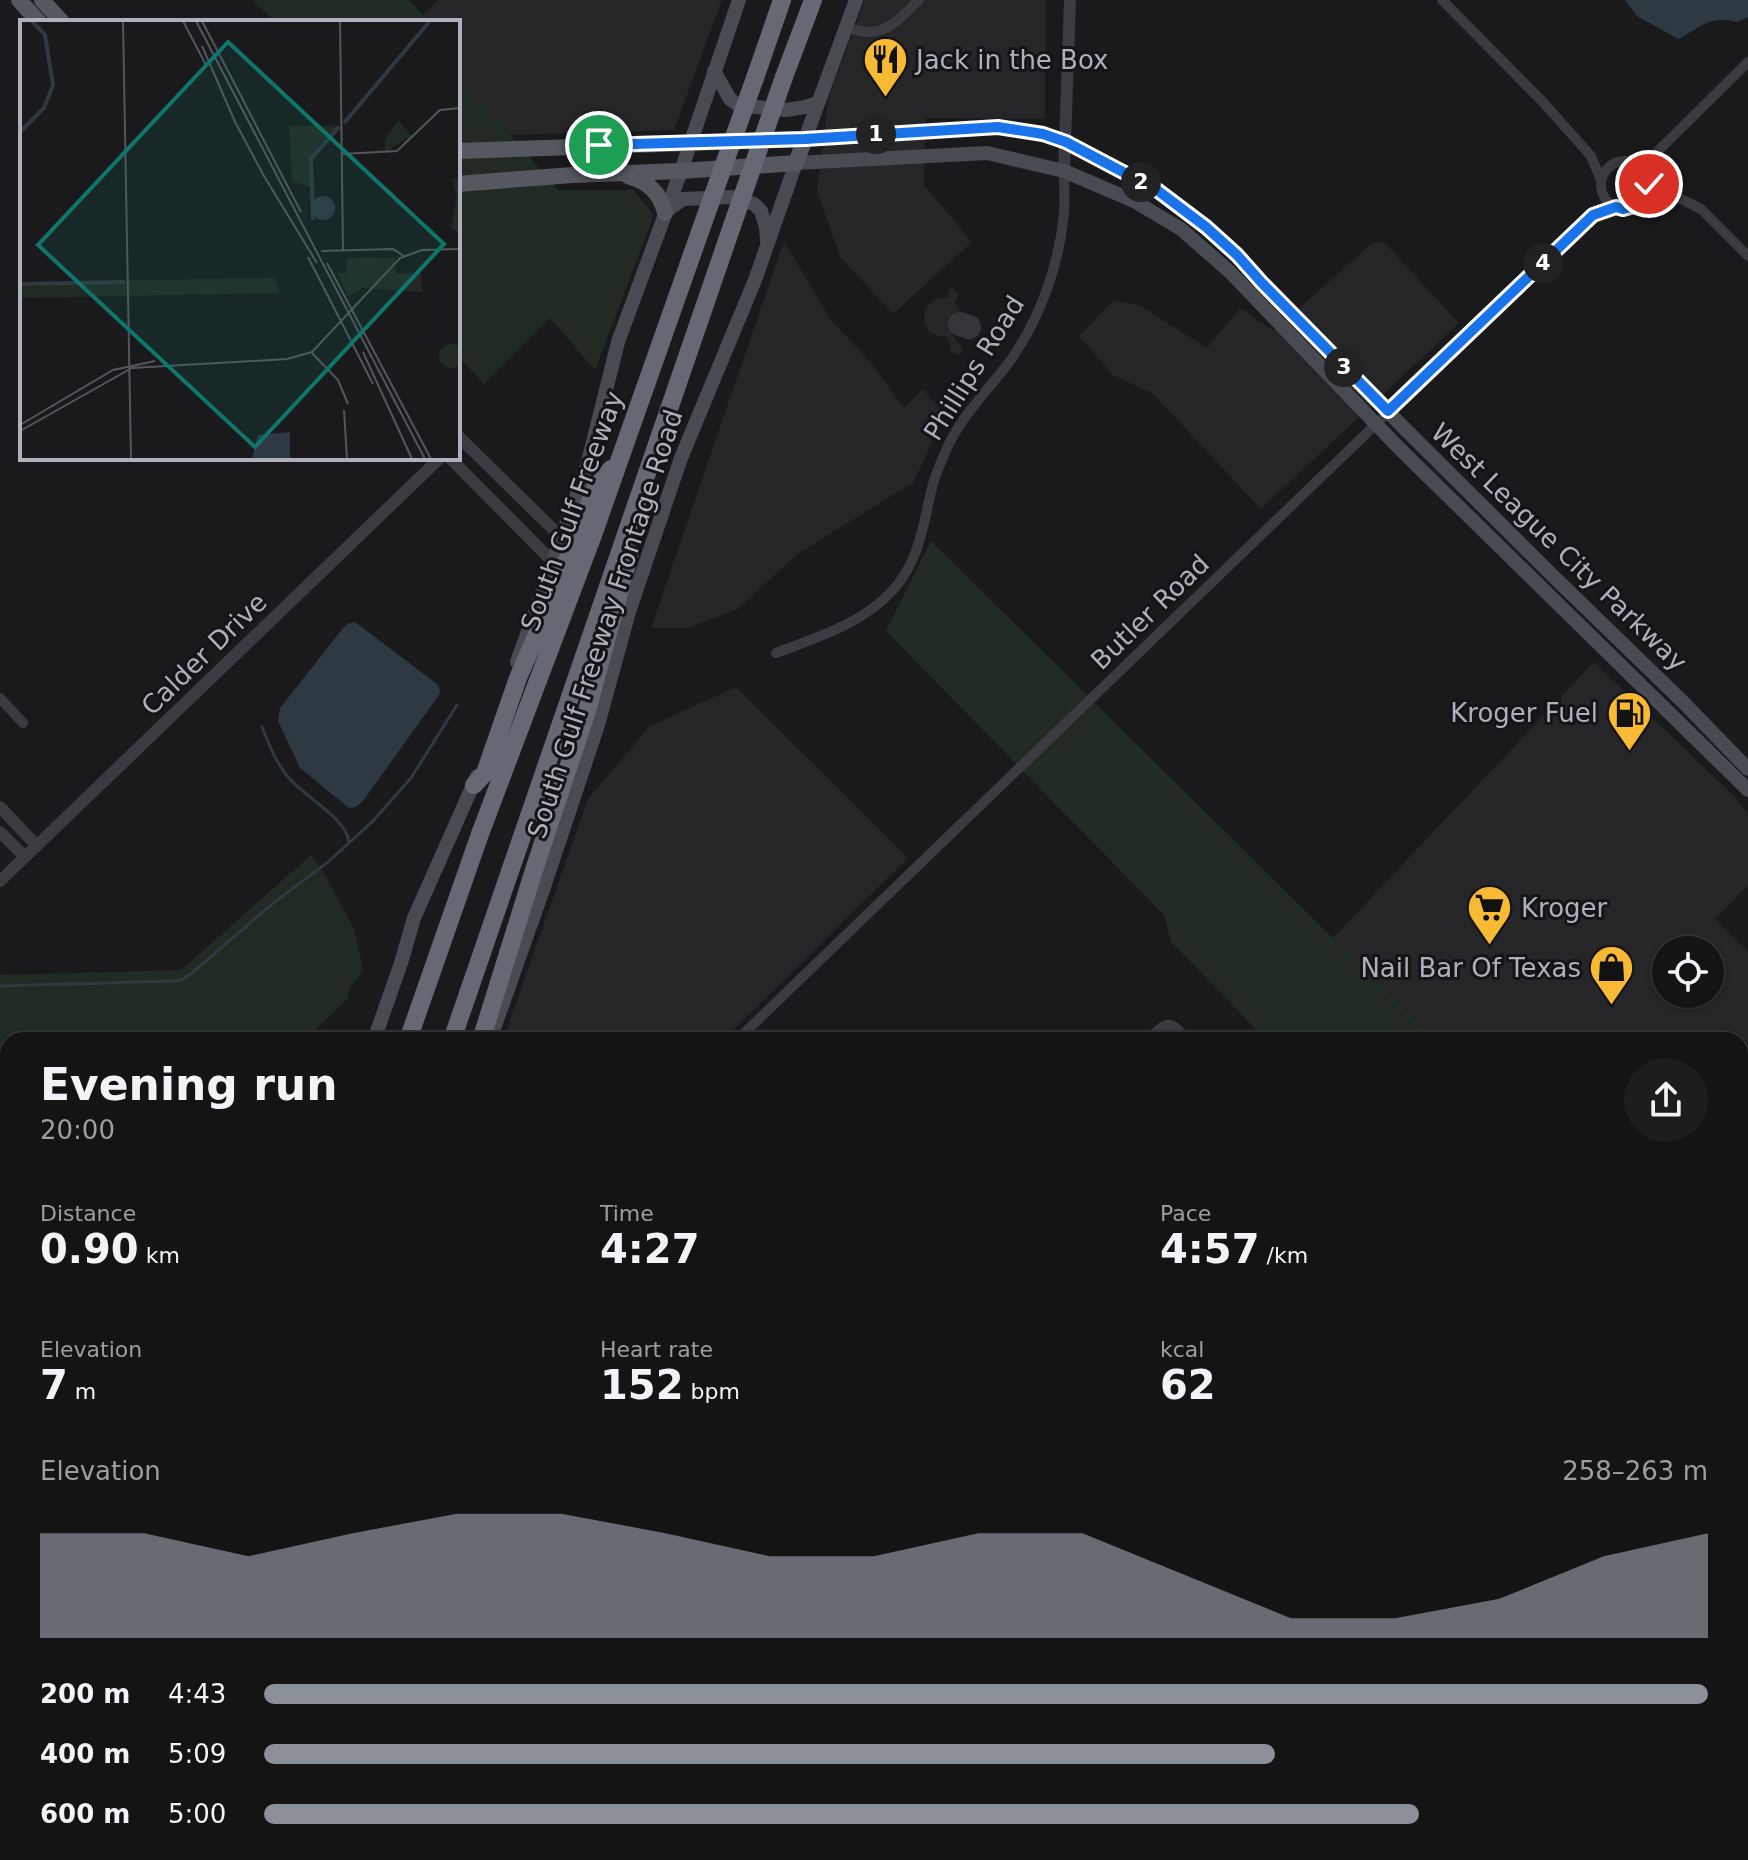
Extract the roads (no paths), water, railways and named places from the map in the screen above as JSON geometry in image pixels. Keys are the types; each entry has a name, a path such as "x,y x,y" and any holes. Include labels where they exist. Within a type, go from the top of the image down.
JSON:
{"highway":[{"name":"South Gulf Freeway","path":"411,1032 782,0"},
{"path":"455,1032 732,226 813,0"},
{"path":"474,785 485,773 518,678 596,487 620,457"},
{"path":"483,1032 587,711 629,560 636,505"}],"main road":[{"path":"19,0 37,20"},
{"path":"42,0 60,20"},
{"path":"377,1032 414,918 474,785 562,538 587,466 618,342 739,0"},
{"name":"South Gulf Freeway Frontage Road","path":"493,1032 598,725 629,612 681,458 754,282 856,0"},
{"path":"714,71 730,99 738,105 786,110 818,103"},
{"name":"West League City Parkway","path":"460,151 805,139 998,127 1043,134 1066,142 1157,190 1237,255 1388,411 1632,653 1746,782"},
{"name":"West League City Parkway","path":"460,184 987,153 1064,171 1134,201 1181,229 1230,272 1510,557 1746,782"},
{"path":"618,173 643,181 656,192 665,212"},
{"path":"665,212 683,199 731,197 754,204 764,219 767,246"},
{"path":"1510,557 1523,546"},
{"path":"1617,662 1632,653"}],"street":[{"path":"846,27 861,33 874,33 893,26 919,0"},
{"path":"1064,171 1070,0"},
{"path":"1442,0 1542,101 1591,156 1609,203 1631,208 1644,199 1668,193"},
{"path":"1601,185 1607,168 1613,163 1654,155 1748,62"},
{"path":"1644,199 1654,155"},
{"path":"1591,156 1613,163"},
{"path":"1629,161 1643,169 1648,180 1701,209 1748,256"},
{"name":"Phillips Road","path":"776,653 858,619 893,590 907,572 917,552 934,483 951,441 965,417 1012,358 1047,289 1058,254 1064,213 1064,171"},
{"name":"Butler Road","path":"1593,215 1601,185"},
{"name":"Butler Road","path":"745,1032 1593,215 1616,207"},
{"path":"460,439 562,538"},
{"name":"Calder Drive","path":"0,881 438,460"},
{"path":"452,460 552,561"},
{"path":"0,698 23,723"},
{"path":"0,807 37,846"},
{"path":"0,832 25,857"},
{"path":"1157,1032 1170,1024 1181,1032"}],"waterway":[{"path":"0,986 181,980 328,862 372,822 411,778 457,705"},
{"path":"262,727 284,772 333,816 349,842"}],"place":[{"name":"Jack in the Box","path":"885,99"},
{"name":"Kroger Fuel","path":"1629,752"},
{"name":"Kroger","path":"1490,947"},
{"name":"Nail Bar Of Texas","path":"1612,1007"}]}
